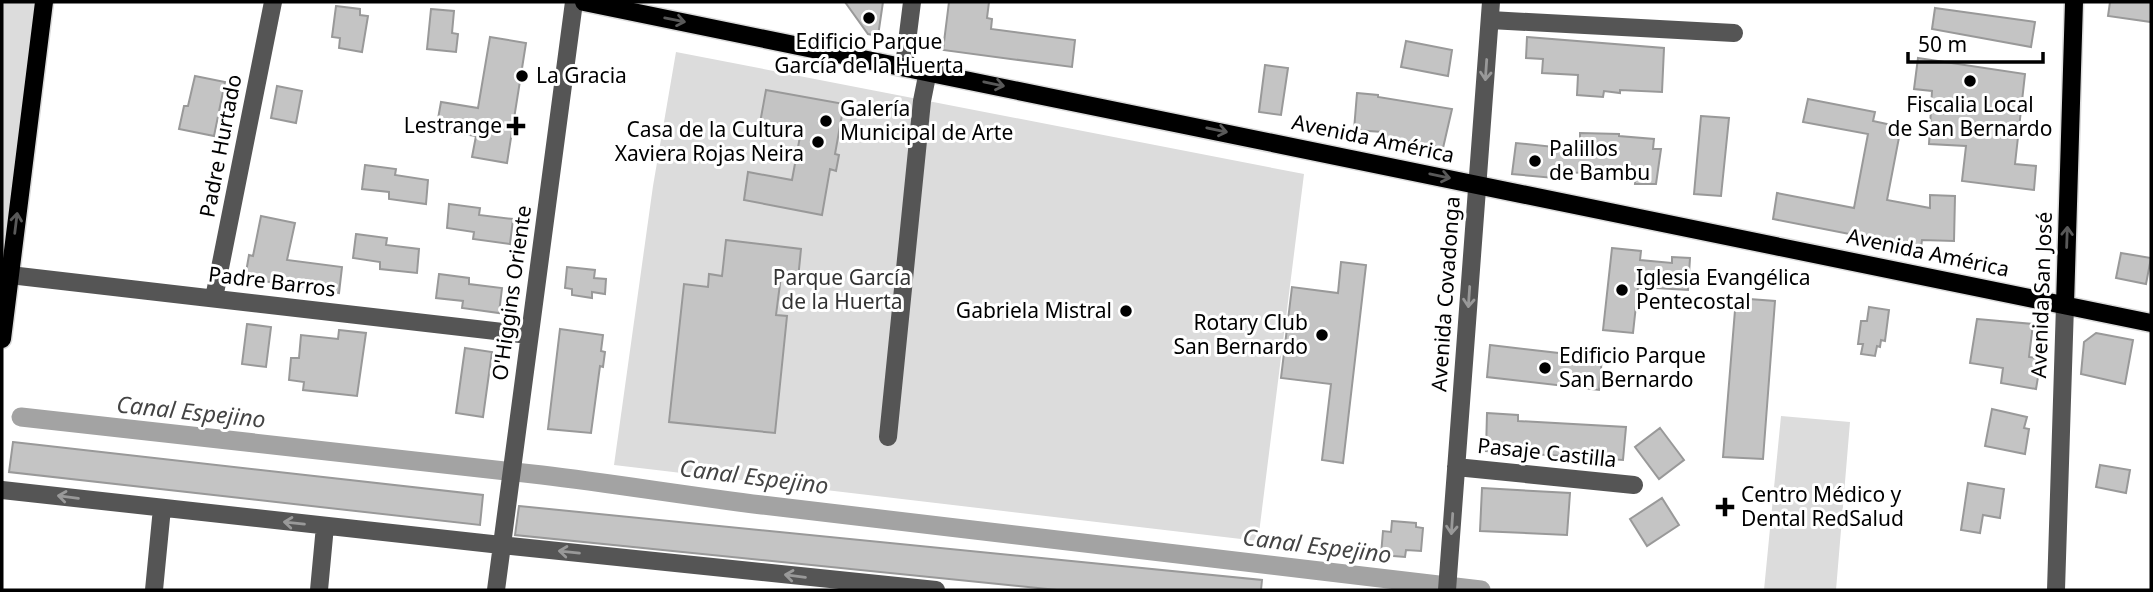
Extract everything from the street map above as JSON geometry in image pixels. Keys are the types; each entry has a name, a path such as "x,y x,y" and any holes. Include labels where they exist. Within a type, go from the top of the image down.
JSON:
{"main road":[{"path":"2,339 44,2"},
{"name":"Avenida América","path":"584,2 2151,323"},
{"name":"Avenida San José","path":"2065,305 2074,2"}],"street":[{"name":"Padre Hurtado","path":"214,298 273,2"},
{"name":"O'Higgins Oriente","path":"496,590 574,2"},
{"path":"904,66 912,2"},
{"path":"1490,11 1734,33"},
{"name":"Avenida Covadonga","path":"1447,590 1490,11"},
{"path":"888,437 921,110 928,71"},
{"name":"Padre Barros","path":"10,275 529,335"},
{"name":"Avenida San José","path":"2056,590 2065,305"},
{"name":"Pasaje Castilla","path":"1457,467 1634,485"},
{"path":"2,490 849,586 936,590"},
{"path":"154,590 162,508"},
{"path":"319,590 325,526"}],"green space":[{"path":"2,2 34,2 2,261"},
{"name":"Parque García de la Huerta","path":"676,52 1304,174 1258,541 614,465 653,186"},
{"path":"1781,416 1850,422 1836,590 1764,590"}],"building":[{"name":"Edificio Parque García de la Huerta","path":"845,2 883,2 878,36 868,34"},
{"path":"949,2 989,2 987,18 992,19 991,29 1075,40 1072,67 943,50"},
{"path":"2110,2 2151,2 2151,22 2108,16"},
{"path":"336,6 360,9 360,15 368,16 362,52 339,48 340,38 332,37"},
{"path":"1935,8 2035,22 2031,47 1932,29"},
{"path":"431,9 454,11 452,33 458,34 456,52 427,49"},
{"path":"490,37 526,43 507,163 472,157 476,136 436,130 441,102 478,108"},
{"path":"1527,37 1664,48 1662,92 1620,90 1620,93 1604,91 1603,97 1577,95 1578,75 1542,73 1543,59 1526,58"},
{"path":"1406,41 1452,50 1448,76 1401,67"},
{"path":"1918,58 2025,74 2015,164 2036,166 2034,190 1962,181 1966,146 1929,144 1932,91 1914,89"},
{"path":"1265,65 1288,68 1281,115 1259,112"},
{"path":"195,76 225,82 214,136 179,129"},
{"path":"277,86 302,91 296,123 271,118"},
{"name":"Casa de la Cultura Xaviera Rojas Neira","path":"766,90 844,104 835,154 839,155 836,171 830,169 822,215 744,200 748,172 792,180 801,131 760,123"},
{"path":"1357,93 1452,109 1443,148 1383,137 1383,132 1354,130"},
{"path":"1808,99 1875,112 1873,121 1901,127 1887,200 1930,208 1930,195 1955,196 1954,241 1922,240 1921,248 1773,219 1777,193 1854,208 1868,134 1803,122"},
{"path":"1701,116 1729,118 1721,196 1694,194"},
{"path":"1580,133 1619,134 1654,139 1653,149 1661,149 1656,184 1635,184 1636,171 1554,172 1554,178 1512,174 1516,143 1572,149 1580,147"},
{"path":"365,165 396,169 395,175 428,180 426,204 389,199 389,192 362,189"},
{"path":"449,204 480,208 479,215 513,219 510,244 473,239 474,232 447,228"},
{"path":"261,216 295,223 287,260 342,267 339,293 245,278 249,255 253,256"},
{"path":"356,234 387,238 386,245 419,249 417,273 380,269 380,262 353,258"},
{"path":"726,240 801,249 798,279 781,276 776,315 787,316 775,433 669,422 684,284 708,287 709,274 722,276"},
{"name":"Iglesia Evangélica Pentecostal","path":"1612,248 1641,251 1640,260 1672,263 1672,257 1690,258 1688,290 1638,287 1633,333 1603,330"},
{"path":"2121,253 2151,258 2146,284 2116,278"},
{"name":"Rotary Club San Bernardo","path":"1341,262 1366,265 1343,463 1322,460 1331,384 1281,378 1292,287 1338,293"},
{"path":"567,267 595,270 594,278 606,279 605,294 592,292 592,298 572,295 572,289 565,288"},
{"path":"439,274 469,278 469,284 502,288 499,313 462,308 463,301 436,298"},
{"path":"1736,298 1775,301 1763,459 1723,457"},
{"path":"1869,307 1889,310 1885,341 1881,340 1880,347 1877,346 1875,356 1861,354 1863,344 1858,344 1861,321 1867,321"},
{"path":"1977,319 2033,324 2029,357 2041,359 2036,389 2001,383 2003,368 1970,363"},
{"path":"247,324 271,327 266,367 242,364"},
{"path":"560,329 603,335 601,351 605,352 603,367 600,366 591,433 548,429"},
{"path":"339,330 366,333 357,396 303,390 304,382 289,380 291,358 299,358 301,335 338,339"},
{"path":"2096,333 2133,340 2125,384 2081,374 2084,342"},
{"name":"Edificio Parque San Bernardo","path":"1490,345 1602,358 1599,390 1487,377"},
{"path":"465,348 492,352 483,417 456,413"},
{"path":"1992,409 2027,417 2024,428 2029,429 2025,454 1985,446"},
{"path":"1487,413 1518,415 1518,421 1626,427 1623,460 1486,451"},
{"path":"1660,428 1684,460 1659,479 1635,447"},
{"path":"13,442 483,495 480,525 9,472"},
{"path":"2100,465 2130,470 2126,493 2096,487"},
{"path":"1968,483 2004,489 2000,518 1983,515 1980,533 1961,530"},
{"path":"1482,488 1570,493 1567,535 1480,531"},
{"path":"1662,498 1679,525 1647,546 1630,519"},
{"path":"519,506 1262,580 1261,590 1057,590 515,535"},
{"path":"1392,521 1416,523 1416,527 1423,528 1421,551 1406,550 1405,557 1381,555 1383,531 1391,532"}],"waterway":[{"name":"Canal Espejino","path":"21,417 542,475 762,505 1481,590"}],"place":[{"name":"Edificio Parque García de la Huerta","path":"869,18"},
{"name":"La Gracia","path":"522,76"},
{"name":"Fiscalia Local de San Bernardo","path":"1970,81"},
{"name":"Galería Municipal de Arte","path":"826,121"},
{"name":"Lestrange","path":"516,126"},
{"name":"Casa de la Cultura Xaviera Rojas Neira","path":"818,142"},
{"name":"Palillos de Bambu","path":"1535,161"},
{"name":"Iglesia Evangélica Pentecostal","path":"1622,290"},
{"name":"Gabriela Mistral","path":"1126,311"},
{"name":"Rotary Club San Bernardo","path":"1322,335"},
{"name":"Edificio Parque San Bernardo","path":"1545,368"},
{"name":"Centro Médico y Dental RedSalud","path":"1725,507"}]}
